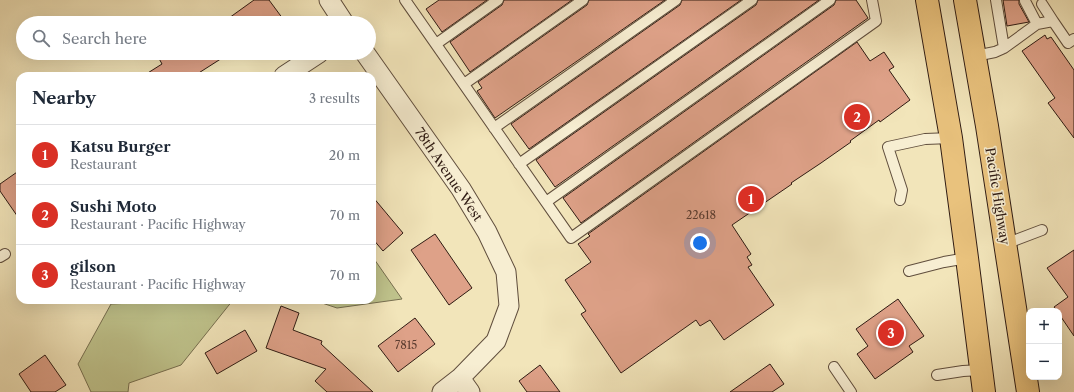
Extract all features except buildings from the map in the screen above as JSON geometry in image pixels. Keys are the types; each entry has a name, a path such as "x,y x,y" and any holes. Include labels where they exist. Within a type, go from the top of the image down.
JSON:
{"highway":[{"path":"927,0 950,138 984,392"},
{"name":"Pacific Highway","path":"965,0 987,126 1028,392"}],"street":[{"path":"329,0 339,16"},
{"path":"290,72 308,60"},
{"name":"78th Avenue West","path":"370,60 462,189 487,232 506,272 510,306 496,341 465,385"},
{"path":"442,392 465,385"}],"lane":[{"path":"436,44 498,0"},
{"path":"464,84 583,0"},
{"path":"494,128 676,0"},
{"path":"519,164 752,0"},
{"path":"546,202 830,0"},
{"path":"407,1 571,238 876,21 872,0"},
{"path":"996,0 1004,48"},
{"path":"1025,1 1038,24"},
{"path":"1042,4 1068,43 1074,39"},
{"path":"975,56 995,52 1004,48 1038,24 1053,21"},
{"path":"900,200 902,190 888,147 925,140 950,138"},
{"path":"1005,244 1042,230"},
{"path":"909,272 944,262 967,258"},
{"path":"834,367 851,392"},
{"path":"938,375 981,370"}],"green space":[{"path":"376,262 402,299 376,303"},
{"path":"111,304 230,304 181,365 129,383 128,392 91,392 78,364"},
{"path":"325,304 366,304 337,308"}],"place":[{"name":"Sushi Moto","path":"857,117"},
{"name":"Katsu Burger","path":"751,199"},
{"name":"gilson","path":"891,333"}]}
